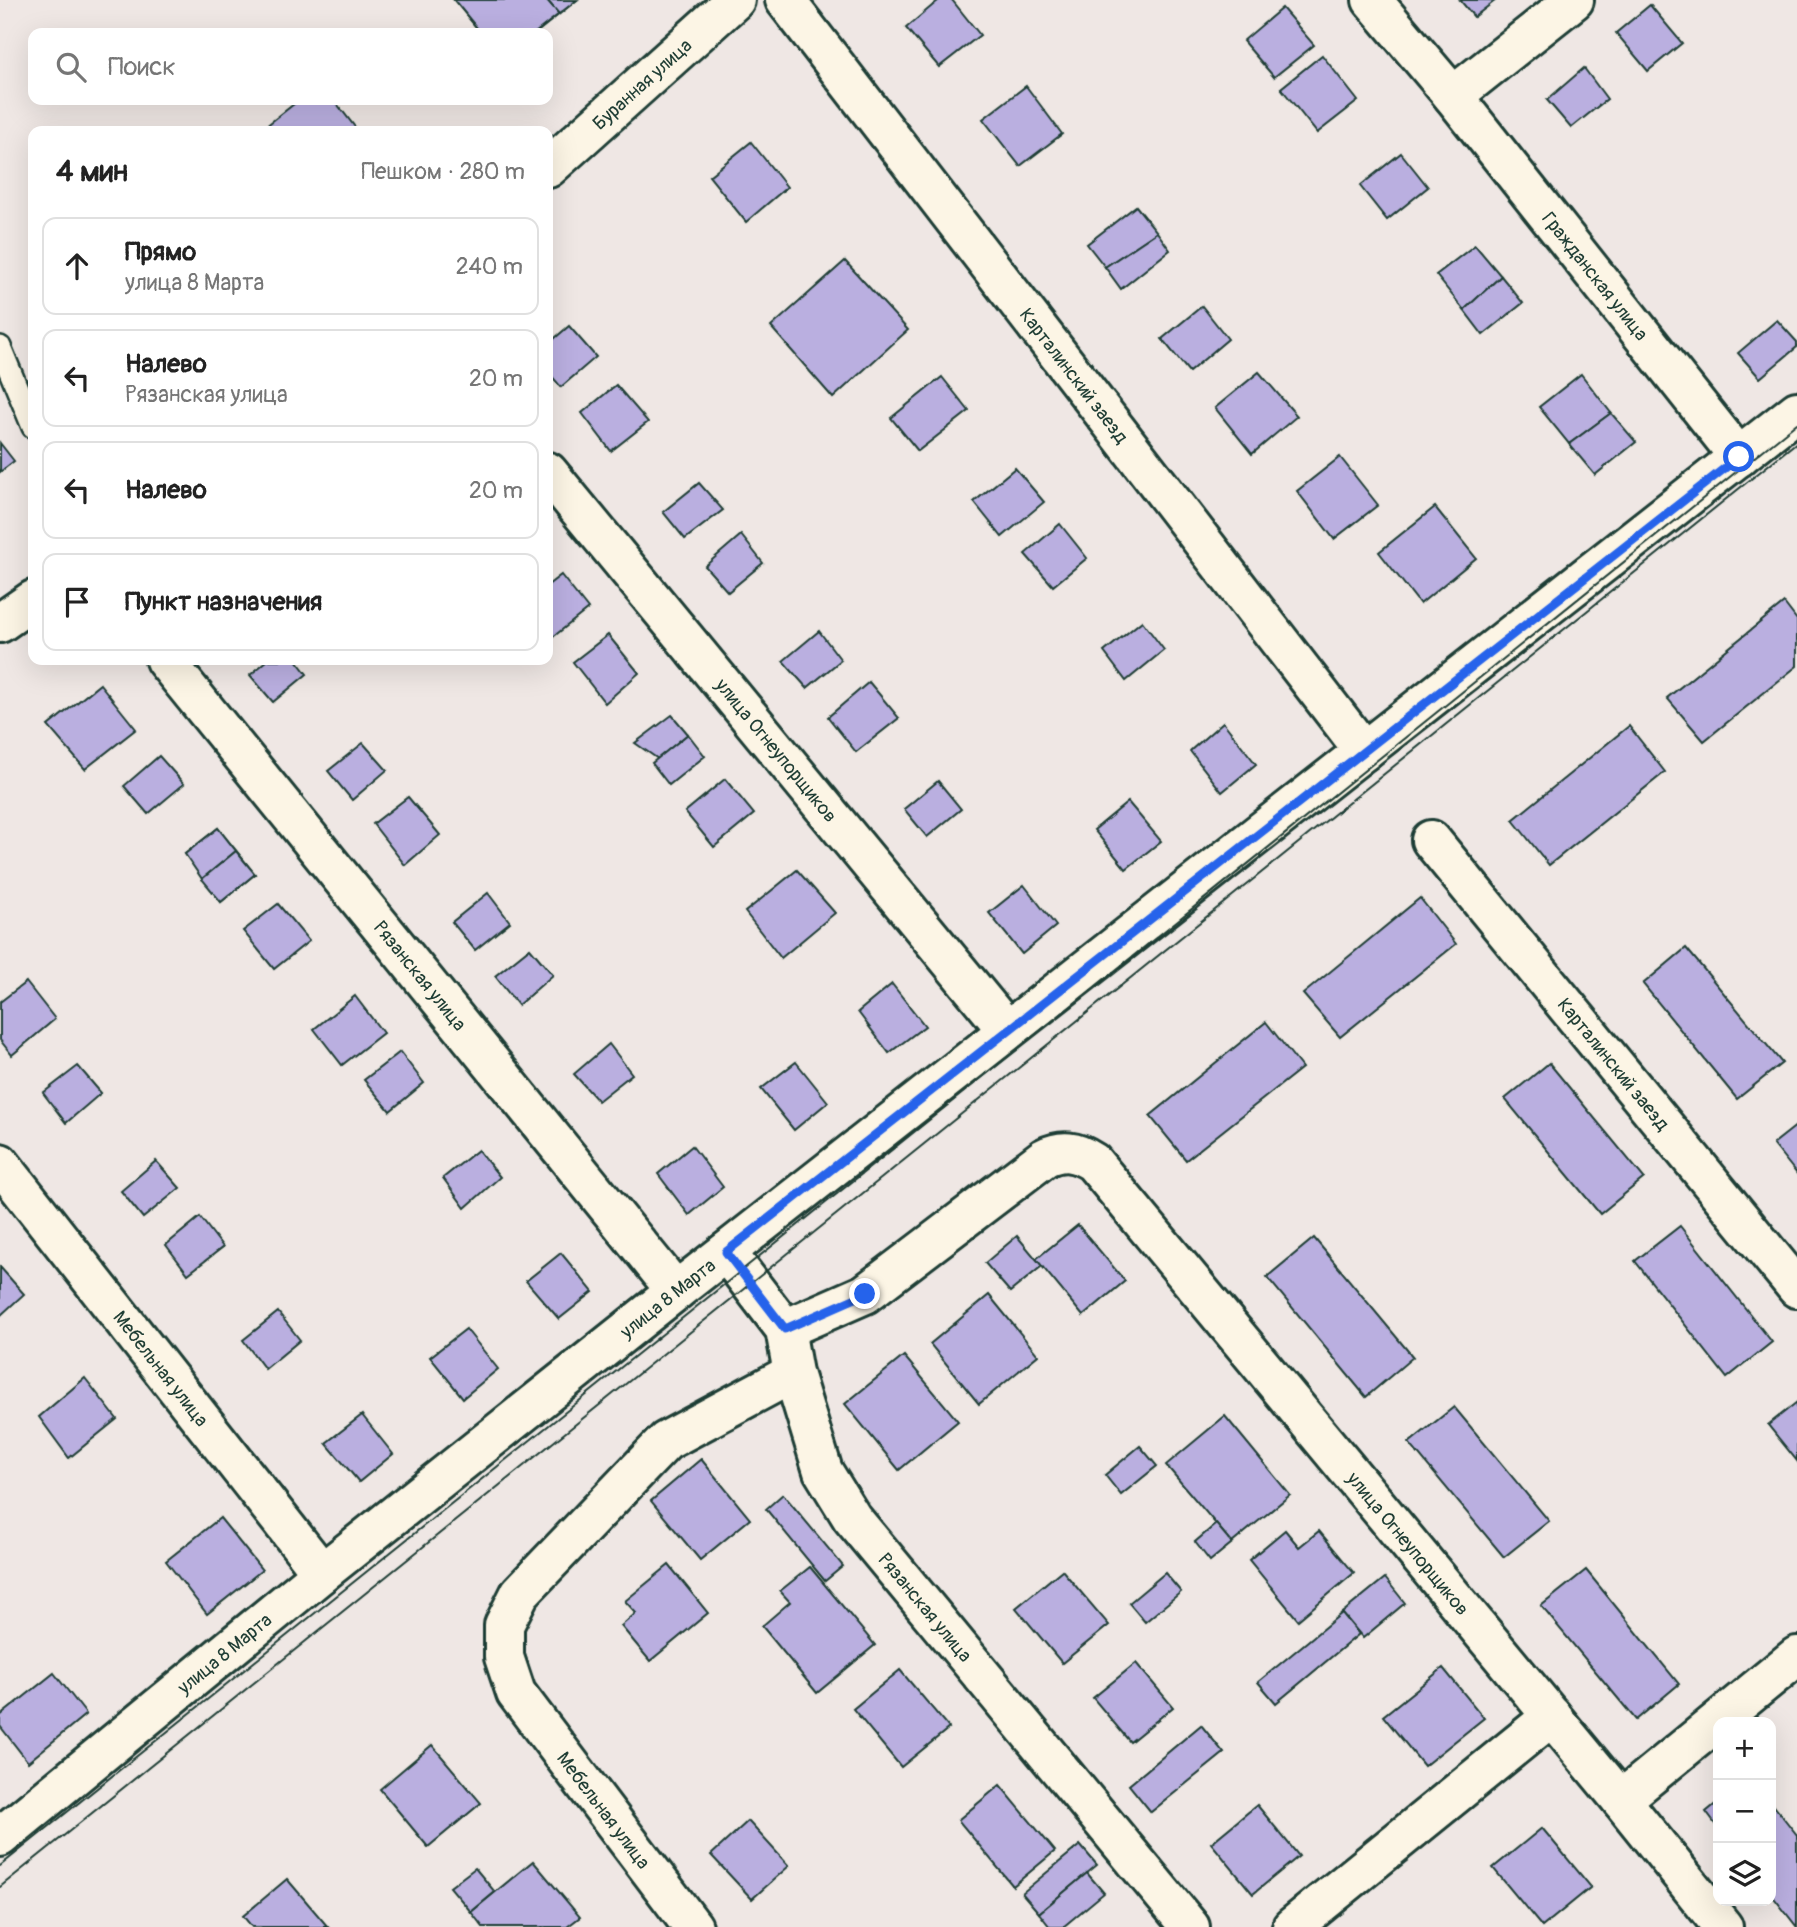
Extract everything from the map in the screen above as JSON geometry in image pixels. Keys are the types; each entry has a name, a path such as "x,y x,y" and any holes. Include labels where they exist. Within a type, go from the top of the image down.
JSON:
{"street":[{"name":"Буранная улица","path":"553,164 735,0"},
{"name":"Карталинский заезд","path":"785,0 1364,751"},
{"name":"Гражданская улица","path":"1372,0 1453,96 1739,457"},
{"path":"1453,96 1574,0"},
{"name":"улица 8 Марта","path":"4,1826 676,1291 1797,411"},
{"name":"улица Огнеупорщиков","path":"553,478 1007,1030"},
{"path":"0,623 28,603"},
{"name":"Рязанская улица","path":"169,665 676,1291"},
{"name":"Карталинский заезд","path":"1431,840 1797,1287"},
{"name":"улица Огнеупорщиков","path":"785,1329 865,1294 1055,1152 1068,1151 1093,1162 1552,1716 1723,1927"},
{"name":"Мебельная улица","path":"0,1163 322,1573"},
{"name":"Рязанская улица","path":"726,1252 785,1329 793,1373 823,1471 852,1518 1189,1927"},
{"name":"Мебельная улица","path":"693,1927 516,1693 504,1657 504,1625 520,1593 666,1441 793,1373"},
{"path":"1621,1800 1797,1656"},
{"path":"1292,1927 1552,1716"}],"lane":[{"path":"0,347 28,415"}],"building":[{"path":"454,0 577,0 542,28 477,28"},
{"path":"454,0 547,0 559,14 541,28 477,28"},
{"path":"547,0 577,0 559,14"},
{"path":"939,0 952,0 980,35 939,67 906,28"},
{"path":"1460,0 1496,0 1474,17"},
{"path":"1650,5 1682,43 1648,71 1616,33"},
{"path":"1282,8 1314,45 1274,77 1243,41"},
{"path":"1322,55 1358,101 1317,133 1281,88"},
{"path":"1584,68 1607,99 1571,128 1547,100"},
{"path":"1026,86 1062,134 1020,166 983,119"},
{"path":"293,105 338,105 354,126 266,126"},
{"path":"751,142 787,187 746,222 709,176"},
{"path":"1401,153 1428,187 1387,220 1360,186"},
{"path":"1136,206 1157,232 1105,267 1087,244"},
{"path":"1157,232 1170,250 1121,289 1105,267"},
{"path":"1475,245 1501,276 1464,310 1436,275"},
{"path":"845,261 908,330 833,398 771,327"},
{"path":"1501,276 1523,303 1483,335 1464,310"},
{"path":"1202,306 1228,339 1189,372 1162,339"},
{"path":"1777,320 1797,342 1797,347 1760,378 1738,353"},
{"path":"569,326 596,357 561,387 553,378 553,340"},
{"path":"1259,372 1297,416 1252,454 1215,408"},
{"path":"1581,374 1611,413 1569,444 1539,407"},
{"path":"942,377 969,411 918,451 891,418"},
{"path":"616,385 648,422 611,451 582,413"},
{"path":"1611,413 1636,442 1595,475 1569,444"},
{"path":"0,443 14,461 0,472"},
{"path":"1340,457 1378,505 1334,539 1297,491"},
{"path":"1015,468 1044,502 1002,537 974,502"},
{"path":"699,483 723,510 685,539 663,512"},
{"path":"1435,507 1476,558 1420,604 1379,552"},
{"path":"1060,524 1087,558 1053,586 1025,554"},
{"path":"741,535 763,563 728,592 705,566"},
{"path":"561,575 588,609 553,637 553,581"},
{"path":"1784,603 1797,620 1797,666 1704,741 1667,698"},
{"path":"1142,621 1164,650 1126,681 1104,652"},
{"path":"819,631 841,660 807,688 783,661"},
{"path":"608,635 639,673 605,703 573,662"},
{"path":"262,665 300,665 307,674 273,702 250,675"},
{"path":"869,682 899,718 856,752 828,717"},
{"path":"100,684 136,729 85,769 48,726"},
{"path":"672,715 688,734 658,759 635,743"},
{"path":"1223,722 1256,764 1222,792 1190,751"},
{"path":"1629,726 1665,772 1549,865 1513,820"},
{"path":"688,734 705,756 669,785 652,763"},
{"path":"363,743 387,770 352,800 328,771"},
{"path":"159,756 184,784 148,814 124,786"},
{"path":"725,779 754,814 714,847 685,812"},
{"path":"938,781 961,809 927,837 904,809"},
{"path":"408,797 440,835 405,865 373,824"},
{"path":"1128,802 1161,841 1126,869 1094,830"},
{"path":"218,828 255,874 221,902 185,854"},
{"path":"218,828 236,851 202,879 185,854"},
{"path":"236,851 255,874 221,902 202,879"},
{"path":"797,870 835,913 781,958 745,912"},
{"path":"1024,885 1056,926 1022,954 989,913"},
{"path":"488,893 510,922 475,950 452,922"},
{"path":"1420,898 1456,944 1340,1037 1303,994"},
{"path":"278,904 309,941 274,969 243,931"},
{"path":"530,948 553,975 518,1005 495,976"},
{"path":"1686,948 1782,1063 1737,1099 1643,984"},
{"path":"26,982 55,1019 12,1055 0,1040 0,1002"},
{"path":"892,984 925,1026 889,1053 858,1012"},
{"path":"355,996 383,1033 342,1065 314,1029"},
{"path":"1266,1022 1302,1068 1186,1160 1150,1116"},
{"path":"609,1044 632,1074 598,1101 574,1074"},
{"path":"400,1052 424,1083 390,1111 364,1080"},
{"path":"796,1062 828,1102 794,1130 761,1089"},
{"path":"1549,1063 1644,1178 1600,1214 1505,1099"},
{"path":"78,1066 101,1093 66,1123 43,1093"},
{"path":"1797,1125 1797,1174 1773,1144"},
{"path":"692,1146 723,1187 689,1215 658,1174"},
{"path":"478,1150 500,1177 465,1208 443,1178"},
{"path":"156,1161 180,1188 143,1218 121,1191"},
{"path":"200,1217 223,1247 188,1274 166,1245"},
{"path":"1078,1225 1125,1281 1083,1316 1036,1259"},
{"path":"1680,1226 1772,1342 1727,1378 1635,1261"},
{"path":"1017,1236 1042,1266 1010,1292 985,1263"},
{"path":"1314,1238 1413,1357 1366,1397 1267,1277"},
{"path":"561,1253 593,1292 559,1319 526,1281"},
{"path":"0,1267 24,1294 0,1316"},
{"path":"989,1295 1038,1355 979,1404 930,1344"},
{"path":"278,1312 300,1340 265,1369 243,1340"},
{"path":"466,1329 498,1369 463,1398 430,1357"},
{"path":"904,1356 958,1421 899,1470 845,1404"},
{"path":"85,1378 117,1419 69,1458 39,1417"},
{"path":"1797,1402 1797,1461 1768,1425"},
{"path":"1454,1407 1549,1521 1504,1557 1409,1443"},
{"path":"362,1415 393,1454 359,1482 326,1443"},
{"path":"1225,1416 1290,1495 1232,1543 1166,1465"},
{"path":"1140,1446 1157,1466 1121,1495 1105,1475"},
{"path":"701,1459 750,1519 700,1560 651,1501"},
{"path":"783,1494 843,1566 825,1581 766,1509"},
{"path":"220,1518 262,1570 207,1614 166,1561"},
{"path":"1216,1524 1232,1543 1210,1561 1195,1542"},
{"path":"1285,1530 1299,1547 1319,1531 1354,1573 1298,1620 1249,1560"},
{"path":"669,1565 708,1613 650,1661 621,1626 636,1613 625,1601"},
{"path":"810,1567 875,1645 817,1693 762,1626 790,1602 780,1591"},
{"path":"1062,1570 1109,1625 1062,1663 1016,1608"},
{"path":"1586,1570 1679,1684 1636,1720 1541,1606"},
{"path":"1165,1573 1181,1592 1145,1622 1129,1603"},
{"path":"1385,1578 1405,1603 1363,1638 1342,1613"},
{"path":"1342,1613 1359,1634 1276,1703 1258,1682"},
{"path":"1136,1663 1173,1707 1130,1742 1093,1698"},
{"path":"1443,1668 1484,1718 1424,1766 1383,1716"},
{"path":"900,1670 949,1728 901,1767 853,1709"},
{"path":"54,1673 86,1714 28,1762 0,1726 0,1716"},
{"path":"1201,1725 1224,1753 1151,1812 1129,1785"},
{"path":"432,1745 481,1803 428,1847 380,1789"},
{"path":"1000,1785 1055,1851 1013,1886 958,1820"},
{"path":"1257,1805 1299,1856 1253,1894 1211,1843"},
{"path":"1713,1806 1713,1821 1706,1812"},
{"path":"1776,1808 1797,1835 1797,1927 1776,1900"},
{"path":"748,1821 789,1866 752,1899 711,1855"},
{"path":"1542,1828 1591,1887 1542,1927 1493,1868"},
{"path":"1080,1845 1097,1865 1039,1913 1022,1893"},
{"path":"533,1861 580,1917 567,1927 483,1927 471,1912"},
{"path":"475,1868 495,1892 471,1912 450,1887"},
{"path":"1087,1873 1104,1893 1063,1927 1050,1927 1039,1913"},
{"path":"287,1879 328,1927 252,1927 243,1916"}],"tram line":[{"path":"0,1866 1797,423"},
{"path":"0,1887 1797,442"}],"route":[{"path":"865,1294 785,1329 726,1252 1739,457"}]}
